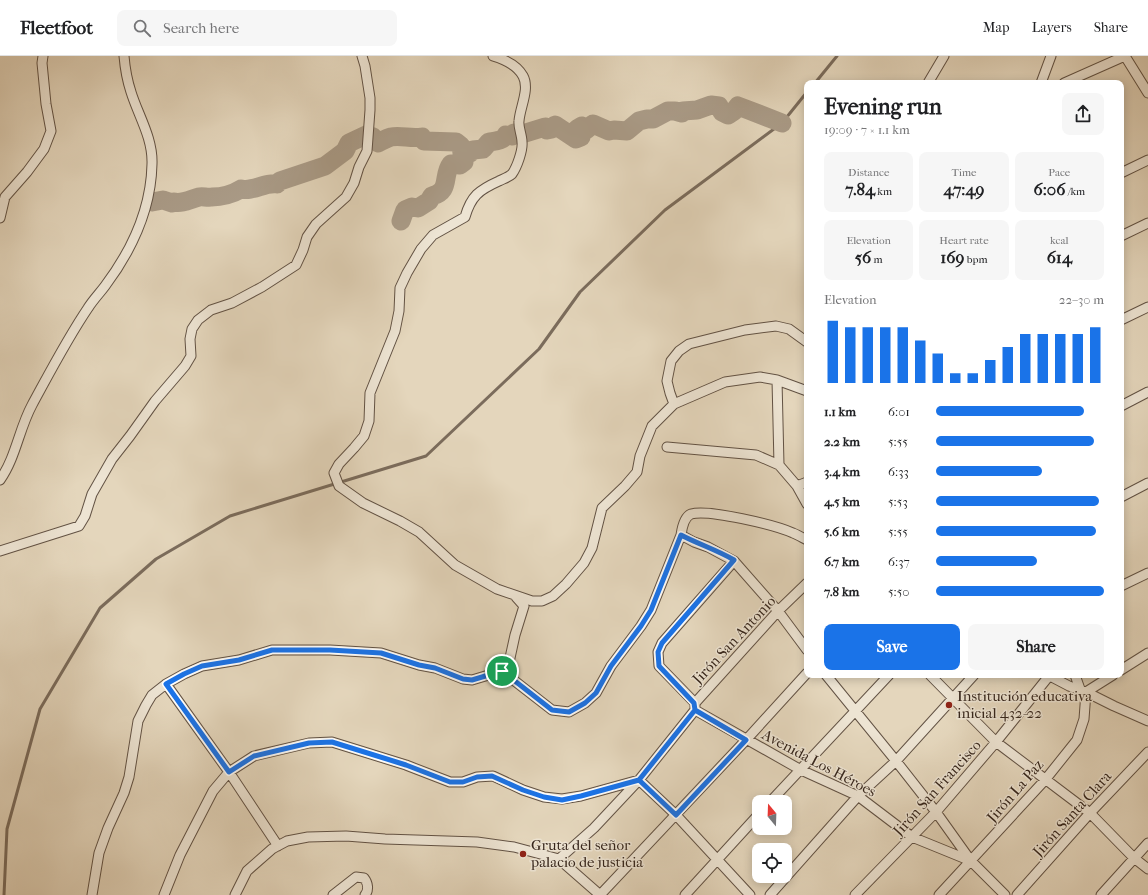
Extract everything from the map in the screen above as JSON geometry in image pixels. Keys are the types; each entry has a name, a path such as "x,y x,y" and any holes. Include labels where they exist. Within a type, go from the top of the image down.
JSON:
{"street":[{"path":"0,218 3,196 27,172 44,149 51,131 46,104 42,63 43,56"},
{"path":"0,480 5,473 15,450 24,421 59,354 88,307 108,281 126,253 144,216 152,155 145,127 131,92 124,56"},
{"path":"0,551 79,526 85,516 92,494 112,459 191,356 190,339 192,328 198,320 211,310 232,303 262,287 296,265 303,250 307,236 316,224 346,197 354,183 359,167 367,151 370,98 362,56"},
{"path":"492,56 515,67 523,76 526,86 518,122 523,144 516,167 511,175 476,194 468,206 465,217 433,235 421,249 400,288 399,311 395,331 370,393 369,421 364,436 339,464 334,474 339,486 363,503 419,532 455,565 497,589 532,601 542,601 553,596 566,584 584,563 592,548 602,508 637,472 640,456 652,426 674,404 725,382 760,377 777,380 804,390"},
{"path":"930,80 944,56"},
{"path":"1042,80 1051,56"},
{"path":"1071,80 1125,56 1148,93"},
{"path":"1124,172 1148,160"},
{"path":"1124,235 1148,223"},
{"path":"1124,319 1148,307"},
{"path":"674,404 668,382 670,361 678,351 689,344 745,330 776,326 789,329 804,340"},
{"path":"777,380 779,466"},
{"path":"1124,404 1148,392"},
{"path":"667,447 756,455 779,466 797,486 804,499"},
{"path":"797,486 804,483"},
{"path":"1124,495 1148,483"},
{"path":"502,671 552,710 569,712 585,703 596,693 611,666 651,610 686,519 691,514 710,513 768,525 794,533 804,538"},
{"path":"681,535 734,560 778,611 804,646"},
{"name":"Avenida Los Héroes","path":"734,560 662,643 658,652 659,666 695,706 746,740 800,770 858,796 912,837 971,861"},
{"path":"1124,585 1148,573"},
{"name":"Jirón San Antonio","path":"558,859 594,828 639,780 695,706 778,611 804,586"},
{"path":"92,895 99,853 108,828 124,793 129,777 138,721 152,695 166,684 202,666 239,660 272,650 330,650 381,653 419,665 435,668 463,679 472,680 502,671 508,667 524,606 515,596"},
{"path":"1124,668 1147,655"},
{"path":"235,895 247,872 258,860 287,841 308,837 346,836 385,839 477,842 514,847 558,859 600,895 804,676"},
{"path":"828,678 896,760 971,861 1005,895"},
{"path":"777,795 886,678"},
{"path":"933,678 996,742 1090,813 1134,858 1148,869"},
{"path":"770,895 858,796 896,760 971,678"},
{"name":"Jirón San Francisco","path":"855,895 936,812 996,742 1047,678"},
{"path":"1054,678 1148,721"},
{"path":"1076,678 1083,690"},
{"path":"1083,690 1107,678"},
{"path":"166,684 229,772 278,846"},
{"name":"Jirón La Paz","path":"939,895 1045,780 1077,740 1084,719 1083,690"},
{"path":"164,895 180,855 213,791 229,772 254,756 309,743 332,742 406,765 450,782 463,782 477,777 492,776 523,790 544,797 562,800 639,780 676,815 750,895"},
{"name":"Jirón Santa Clara","path":"1017,895 1090,813 1148,752"},
{"path":"685,895 752,821"},
{"path":"1101,895 1148,843"},
{"path":"333,895 356,877 364,878 367,883 367,892 365,895"}],"waterway":[{"path":"817,80 837,56"},
{"path":"4,895 7,829 40,709 100,608 156,559 230,516 426,456 539,349 580,292 665,210 782,123 804,96"},
{"path":"152,202 163,200 172,203 201,197 223,196 241,189 246,190 268,184 277,184 280,181 325,166 345,151 349,143 366,135 373,137 378,143 389,137 399,136 414,138 422,137 424,141 456,142 461,146 462,153 466,155 473,150 483,149 489,142 501,140 506,135 512,136 514,133 519,135 545,127 547,130 552,129 555,125 576,139 581,137 577,129 582,126 586,130 593,124 609,131 627,131 639,121 653,119 668,111 682,113 683,111 697,110 711,105 719,106 722,112 728,115 738,106 782,123"},
{"path":"401,221 405,210 412,207 418,208 429,201 432,196 442,191 448,169 451,164 460,165 464,162 466,155"}],"place":[{"name":"Institución educativa inicial 432-22","path":"949,705"},
{"name":"Gruta del señor palacio de justicia","path":"523,854"}],"route":[{"path":"502,671 472,680 463,679 435,668 419,665 381,653 330,650 272,650 239,660 202,666 166,684 229,772 254,756 309,743 332,742 406,765 450,782 463,782 477,777 492,776 523,790 544,797 562,800 639,780 667,745 695,710 746,740 676,815 639,780 695,710 694,703 659,666 658,652 662,643 734,560 681,535 651,610 641,626 619,654 596,693 585,703 569,712 552,710 502,671"}]}
